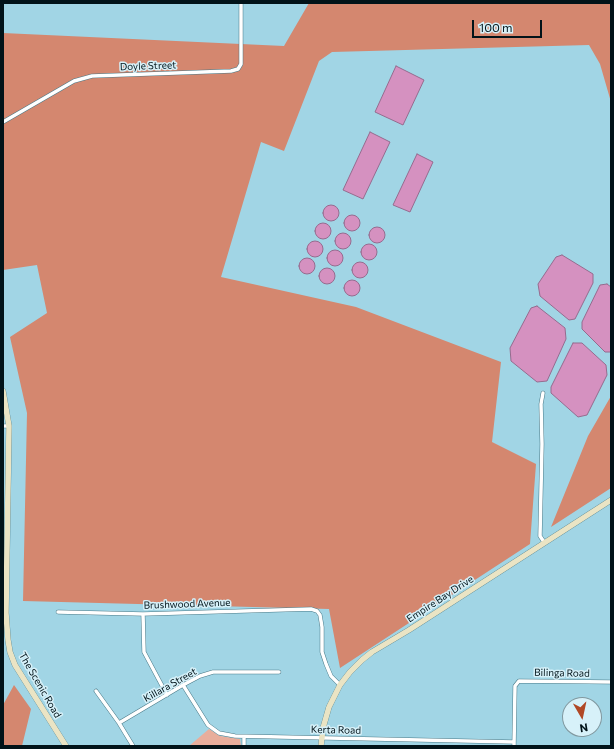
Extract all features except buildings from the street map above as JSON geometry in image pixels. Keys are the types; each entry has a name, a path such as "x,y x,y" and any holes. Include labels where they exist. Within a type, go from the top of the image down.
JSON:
{"main road":[{"name":"The Scenic Road","path":"3,391 6,426 5,613 10,652 15,665 66,746"},
{"name":"Empire Bay Drive","path":"321,746 325,716 340,686 356,666 372,652 409,630 611,500"}],"street":[{"name":"Doyle Street","path":"3,122 74,81 92,76 230,71 238,69 241,64 241,3"},
{"path":"543,393 541,404 542,444 540,536 544,542"},
{"name":"Brushwood Avenue","path":"58,612 143,614 299,609 317,611 322,620 322,652 331,676 340,686"},
{"path":"143,614 144,652 167,695"},
{"name":"Killara Street","path":"119,723 200,676 213,672 279,672"},
{"name":"Bilinga Road","path":"514,744 516,686 519,682 611,682"},
{"name":"Kerta Road","path":"183,685 208,725 219,733 235,736 322,737 514,744"},
{"path":"96,691 119,723 132,746"},
{"path":"244,736 244,746"}],"shaded area":[{"path":"309,3 611,3 611,102 600,64 589,45 332,52 319,61 284,151 261,142 221,277 356,307 501,362 492,442 536,464 530,544 340,668 329,609 23,601 27,413 10,337 47,313 37,265 3,270 3,33 284,46"},
{"path":"396,66 424,80 403,125 375,112"},
{"path":"370,132 390,142 363,199 343,190"},
{"path":"417,154 433,162 410,212 393,205"},
{"path":"328,205 334,205 339,210 337,219 334,221 328,221 323,216 323,210"},
{"path":"349,215 355,215 360,220 358,229 355,231 349,231 344,226 344,220"},
{"path":"320,223 326,223 331,228 329,237 326,239 320,239 315,234 315,228"},
{"path":"374,227 380,227 385,232 383,241 380,243 374,243 369,238 369,232"},
{"path":"340,233 346,233 351,238 349,247 346,249 340,249 335,244 335,238"},
{"path":"312,241 318,241 323,246 321,255 318,257 312,257 307,252 307,246"},
{"path":"366,244 372,244 377,249 375,258 372,260 366,260 361,255 361,249"},
{"path":"332,250 338,250 343,255 341,264 338,266 332,266 327,261 327,255"},
{"path":"562,255 593,274 593,283 575,319 569,320 540,296 538,284 556,257"},
{"path":"304,258 310,258 315,263 313,272 310,274 304,274 299,269 299,263"},
{"path":"357,262 363,262 368,267 366,276 363,278 357,278 352,273 352,267"},
{"path":"324,268 330,268 335,273 333,282 330,284 324,284 319,279 319,273"},
{"path":"349,280 355,280 360,285 358,294 355,296 349,296 344,291 344,285"},
{"path":"607,284 611,287 611,352 605,352 582,329 582,322 600,285"},
{"path":"537,306 565,328 566,339 547,381 537,382 511,361 510,348 531,308"},
{"path":"573,343 582,343 606,365 607,375 587,415 578,417 551,393 551,387"},
{"path":"611,396 611,488 551,527 588,436"},
{"path":"14,685 31,709 22,746 3,746 3,705"},
{"path":"209,729 220,736 240,739 241,746 189,746"}]}
